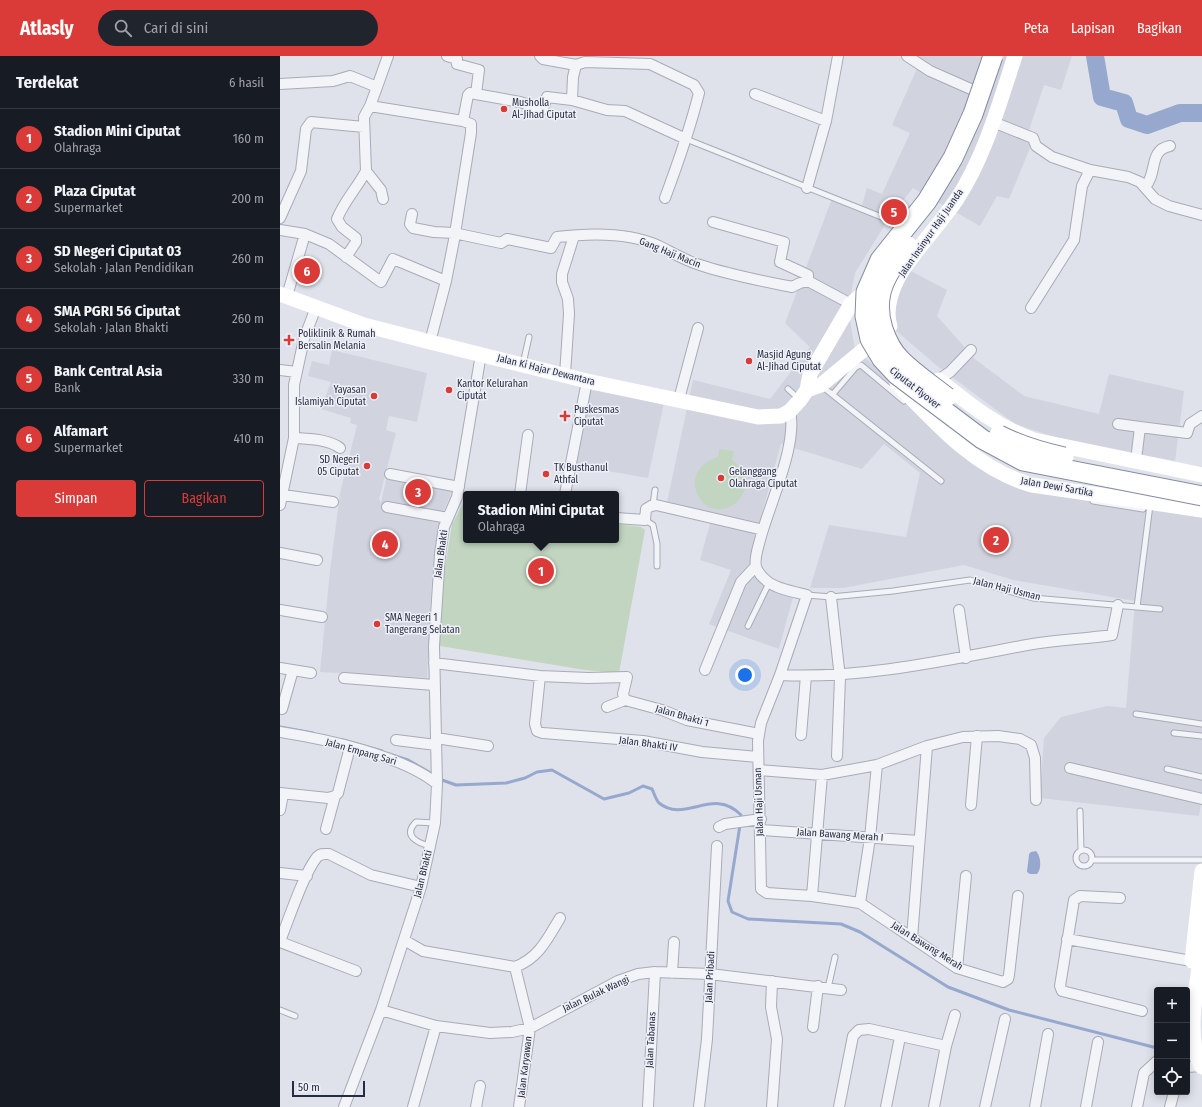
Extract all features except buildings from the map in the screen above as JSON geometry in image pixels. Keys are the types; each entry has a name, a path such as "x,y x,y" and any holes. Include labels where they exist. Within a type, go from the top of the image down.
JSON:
{"highway":[{"name":"Ciputat Flyover","path":"993,56 973,114 953,158 927,201 880,260 866,292 865,316 870,339 882,359 896,375 982,439 1023,461 1202,496"},
{"name":"Ciputat Flyover","path":"1006,56 984,117 962,169 893,266 880,294 878,314 887,341 902,361 978,422 1020,445 1041,452 1202,484"}],"main road":[{"path":"790,411 803,395 810,374 856,300 876,258 899,224 928,187 962,121 985,56"},
{"name":"Jalan Insinyur Haji Juanda","path":"938,380 903,353 888,322 889,298 902,272 957,198 991,127 1015,56"},
{"path":"962,121 966,132 972,136 984,136 991,127"},
{"path":"945,153 955,148 966,151 973,159 974,165"},
{"name":"Jalan Ki Hajar Dewantara","path":"283,295 364,325 587,381 679,399 758,417 781,416 790,411"},
{"path":"803,395 827,390 867,347 859,321 856,300"},
{"name":"Jalan Dewi Sartika","path":"867,347 879,364 961,446 983,463 1012,482 1027,487 1146,504 1202,510"},
{"path":"938,380 984,415 1022,436 1046,444 1136,460 1202,474"},
{"path":"961,446 975,445 984,436 987,429 984,415"},
{"path":"1012,482 1006,466 1005,455 1012,441 1022,436"},
{"path":"1198,1064 1190,1013 1199,963 1199,921 1202,870"},
{"path":"1188,987 1199,963"}],"street":[{"path":"346,257 356,242 356,238 342,227 337,219 348,196 358,186 366,171 364,117 370,106 388,56"},
{"path":"447,56 456,59 456,64 479,70 476,94"},
{"path":"540,56 543,59 576,64 585,62 650,64 694,85 699,93 686,140 665,198"},
{"path":"807,188 826,121 838,56"},
{"path":"907,56 930,71 973,90"},
{"path":"572,100 573,77 576,64"},
{"path":"280,84 333,81 350,76 377,88"},
{"path":"463,121 468,95 470,93 520,102 541,109 543,109 548,97 572,100 607,110 625,111 686,140"},
{"path":"755,94 826,121"},
{"path":"370,106 463,121 471,124 472,127 446,281 430,342"},
{"path":"280,218 301,171 306,129 308,125 311,122 364,127"},
{"path":"991,127 1033,138 1036,146 1052,157 1090,170 1128,177 1140,182 1155,199 1169,206 1202,215"},
{"path":"1145,187 1152,179 1157,153 1162,148 1170,146"},
{"path":"1031,308 1074,240 1082,186 1090,170"},
{"path":"366,171 381,190 383,199"},
{"path":"412,214 410,224 413,228 434,232 454,233"},
{"path":"713,222 784,242 780,262 808,275 808,281 856,300"},
{"path":"280,230 305,234 329,244 381,282 394,259 446,281"},
{"name":"Gang Haji Macin","path":"454,233 501,243 507,239 551,248 557,237 629,237 659,246 674,255 700,265 747,278 792,287 808,281"},
{"path":"283,295 305,234"},
{"path":"565,375 569,314 568,299 562,282 562,274 574,236"},
{"path":"316,307 304,339 296,372 292,403 294,438 283,475 281,500 333,502"},
{"path":"679,399 698,328"},
{"path":"938,380 950,372 971,350"},
{"name":"Jalan Bhakti","path":"344,1107 381,1010 421,887 435,823 437,784 434,663 436,602 441,539 448,518 461,494 481,354"},
{"path":"280,370 296,372"},
{"path":"566,491 587,381"},
{"path":"768,583 756,566 756,554 790,444 792,422 790,411"},
{"path":"1118,424 1187,433 1190,424 1202,416"},
{"path":"1136,460 1140,427"},
{"path":"520,491 528,435"},
{"path":"294,438 312,439 333,444 340,448"},
{"path":"390,474 461,494"},
{"path":"619,518 645,520 645,510 653,505 763,530"},
{"path":"387,507 448,518"},
{"path":"280,553 317,560"},
{"path":"705,670 741,582 756,566"},
{"name":"Jalan Haji Usman","path":"767,893 760,887 761,830 758,757 759,734 761,722 780,675 807,595 768,583"},
{"path":"831,597 839,675 837,756"},
{"path":"780,675 839,675 966,658 1029,645 1112,635 1118,605"},
{"path":"280,610 322,617"},
{"path":"959,610 966,658"},
{"path":"434,663 540,676 588,678 627,677 624,694 625,700 607,707"},
{"path":"280,668 311,674"},
{"path":"282,709 293,670"},
{"name":"Jalan Bhakti IV","path":"540,676 535,724 537,731 543,733 643,741 702,752 758,757"},
{"path":"800,735 806,676"},
{"path":"344,678 434,685"},
{"name":"Jalan Bhakti 1","path":"625,700 662,710 687,720 759,734"},
{"name":"Jalan Empang Sari","path":"280,732 350,747 394,761 437,784"},
{"path":"971,805 976,736"},
{"path":"759,770 822,775 877,765 927,746 951,739 976,736 998,736 1028,742 1031,745 1034,758 1036,800"},
{"path":"396,740 488,746"},
{"path":"912,938 927,746"},
{"path":"326,829 335,796 338,793 350,747"},
{"path":"860,903 870,838 877,765"},
{"path":"1070,768 1202,799"},
{"path":"812,896 822,775"},
{"path":"280,810 282,794 328,798 335,796"},
{"path":"719,827 725,824 760,819"},
{"name":"Jalan Bawang Merah I","path":"761,830 919,841"},
{"name":"Jalan Pribadi","path":"699,1107 707,1039 717,846"},
{"path":"356,971 280,941 307,876 318,856 322,854 329,854 371,875 421,887"},
{"path":"280,873 307,876"},
{"path":"957,968 966,876"},
{"name":"Jalan Bawang Merah","path":"767,893 812,896 860,903 957,968 999,981 1008,979 1018,896"},
{"path":"1120,898 1080,896 1075,898 1067,939 1061,989 1142,1011"},
{"path":"404,940 423,951 515,967 526,963 545,944 560,918"},
{"path":"1067,939 1199,963"},
{"path":"672,973 674,942"},
{"path":"515,967 530,1028"},
{"name":"Jalan Bulak Wangi","path":"381,1010 436,1026 490,1033 512,1032 530,1028 618,981 638,974 655,972 710,974 823,986 841,990"},
{"name":"Jalan Tabanas","path":"648,1107 655,972"},
{"path":"772,980 771,1007 777,1040 772,1107"},
{"path":"813,1027 823,986"},
{"path":"934,1107 946,1046 955,1016"},
{"path":"985,1107 1005,1019"},
{"path":"412,1107 436,1026"},
{"name":"Jalan Karyawan","path":"519,1107 530,1028"},
{"path":"839,1107 853,1036 859,1030 869,1029 946,1046"},
{"path":"1034,1107 1048,1034"},
{"path":"886,1107 900,1037"},
{"path":"1086,1107 1098,1042"},
{"path":"1137,1107 1144,1073 1152,1068"},
{"path":"476,1107 480,1086"},
{"path":"1170,1107 1173,1095"}],"lane":[{"path":"686,140 899,224"},
{"path":"523,365 529,337"},
{"path":"827,390 856,367 864,366 994,477"},
{"path":"810,374 827,390 941,481"},
{"path":"788,389 803,395"},
{"path":"653,505 655,490"},
{"path":"1090,501 1146,504 1137,607"},
{"path":"645,520 653,525 656,536 657,566"},
{"name":"Jalan Haji Usman","path":"807,595 831,597 893,591 970,580 1033,598 1160,609"},
{"path":"748,626 768,583"},
{"path":"1136,714 1202,724"},
{"path":"1174,733 1202,736"},
{"path":"1166,769 1202,777"},
{"path":"1080,811 1081,850 1075,858 1077,863 1086,867 1092,860 1091,854 1087,850 1081,850"},
{"path":"430,846 413,839 413,825 416,822 435,823"},
{"path":"1092,860 1202,860"},
{"path":"823,986 834,957"},
{"path":"280,1010 295,1016"}],"shaded area":[{"path":"911,56 1072,56 1061,90 1044,85 1028,133 1030,148 1009,199 997,196 980,226 913,188 888,220 855,273 848,309 855,349 995,472 1038,489 1202,518 1202,797 1199,816 1040,798 1044,738 1061,717 1107,706 1126,708 1135,601 1013,580 964,565 843,588 810,588 829,525 906,537 920,473 884,444 862,469 781,444 752,549 757,571 779,581 796,586 779,649 709,624 731,570 700,560 713,513 667,502 693,380 770,399 810,347 785,323 833,196 861,208 867,188 882,194 910,133 892,125 918,66"},
{"path":"907,269 947,290 937,316 975,359 1024,396 1099,414 1109,374 1184,391 1175,461 1066,441 1015,424 936,365 893,328 898,285"},
{"path":"332,350 427,373 417,422 389,416 386,430 396,433 379,499 381,503 387,475 454,487 441,517 432,576 427,678 320,672 330,571 340,493 357,425 350,423 351,418 321,409 331,382 308,376 312,361 329,365"},
{"path":"586,389 664,403 648,478 573,465"}],"green space":[{"name":"Gelanggang Olahraga Ciputat","path":"719,449 734,451 732,460 742,471 746,482 744,492 738,501 730,507 719,509 709,507 700,499 697,494 695,479 696,474 701,467 710,460 718,457"},
{"path":"463,504 463,543 619,543 619,524 641,527 645,530 619,673 585,670 440,646 438,612 452,524"}],"water":[{"path":"1036,851 1040,859 1040,869 1037,874 1030,874 1027,872 1029,854"}],"waterway":[{"path":"1095,56 1102,97 1124,103 1129,119 1147,125 1180,113 1202,113"},
{"path":"280,727 313,733"},
{"path":"343,740 382,751"},
{"path":"389,754 408,760 429,772"},
{"path":"442,780 456,785 506,783 525,778 537,772 552,770 604,799 629,793 643,786 652,789 659,803 669,808 679,810 710,804 720,804 731,807 741,815"},
{"path":"740,825 728,901 732,912 748,919 841,924 860,932 948,987 1009,1010 1154,1047"}],"place":[{"name":"Musholla Al-Jihad Ciputat","path":"504,109"},
{"name":"Bank Central Asia","path":"894,212"},
{"name":"Alfamart","path":"307,271"},
{"name":"Poliklinik & Rumah Bersalin Melania","path":"289,340"},
{"name":"Masjid Agung Al-Jihad Ciputat","path":"749,361"},
{"name":"Kantor Kelurahan Ciputat","path":"449,390"},
{"name":"Yayasan Islamiyah Ciputat","path":"374,396"},
{"name":"Puskesmas Ciputat","path":"565,416"},
{"name":"SD Negeri 05 Ciputat","path":"367,466"},
{"name":"TK Busthanul Athfal","path":"546,474"},
{"name":"Gelanggang Olahraga Ciputat","path":"721,478"},
{"name":"SD Negeri Ciputat 03","path":"418,492"},
{"name":"Plaza Ciputat","path":"996,540"},
{"name":"SMA PGRI 56 Ciputat","path":"385,544"},
{"name":"Stadion Mini Ciputat","path":"541,571"},
{"name":"SMA Negeri 1 Tangerang Selatan","path":"377,624"}]}
